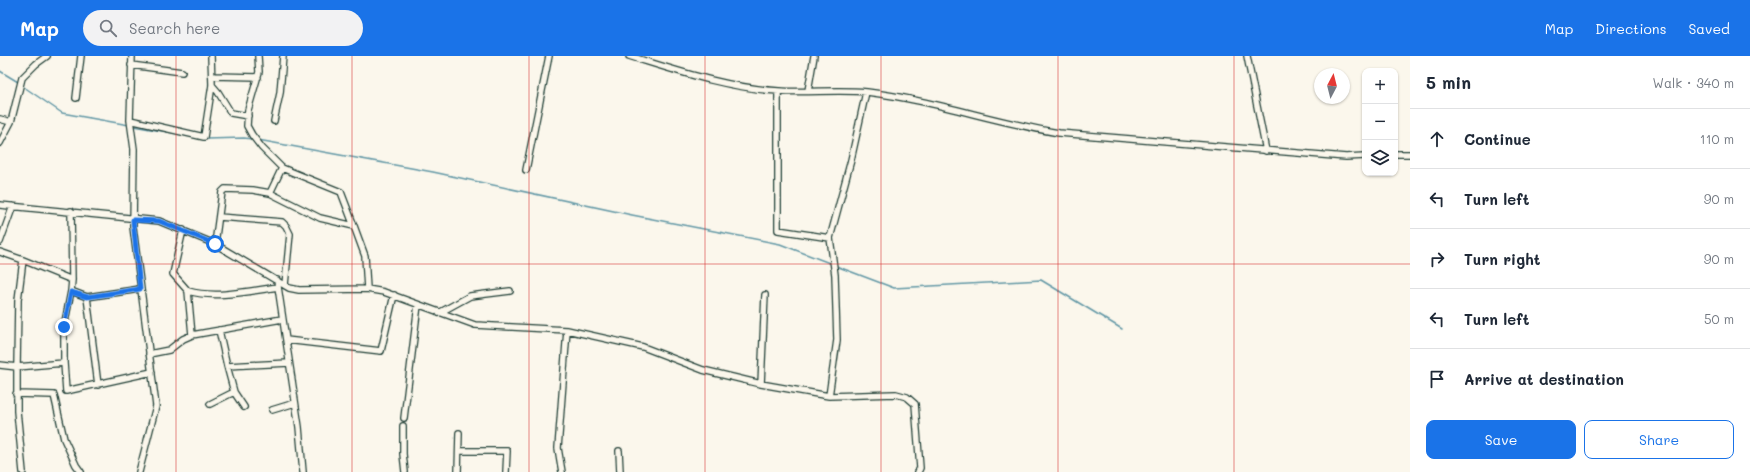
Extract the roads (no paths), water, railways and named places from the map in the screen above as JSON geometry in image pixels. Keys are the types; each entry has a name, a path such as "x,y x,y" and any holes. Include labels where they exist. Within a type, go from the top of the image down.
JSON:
{"street":[{"path":"0,143 11,122 20,91 22,78 36,64 47,56"},
{"path":"76,98 81,56"},
{"path":"132,56 130,121 134,149 133,220 140,289 156,406 139,472"},
{"path":"130,121 204,137 213,76 211,56"},
{"path":"258,56 258,77 248,116 247,126 262,148 282,168 341,192 365,256 367,289"},
{"path":"274,121 280,94 283,56"},
{"path":"526,170 549,56"},
{"path":"629,56 711,81 778,91 866,92 918,101 1030,128 1059,133 1346,157 1362,156"},
{"path":"808,91 814,56"},
{"path":"1247,56 1266,150"},
{"path":"132,65 182,72"},
{"path":"213,76 258,77"},
{"path":"212,85 231,113 248,116"},
{"path":"778,91 778,230 830,238"},
{"path":"829,396 837,340 835,275 830,238 851,160 866,92"},
{"path":"0,119 11,122"},
{"path":"1398,154 1410,154"},
{"path":"270,192 282,168"},
{"path":"215,244 222,192 225,189 270,192 320,218 354,226"},
{"path":"0,205 133,220 159,221 215,244 289,288 299,290 367,289 384,292 475,325 567,330 643,347 703,370 760,384 829,396 896,394 907,397 914,404 920,468 918,472"},
{"path":"0,242 13,206"},
{"path":"71,212 72,280 64,327 66,391 152,372"},
{"path":"219,217 282,222 286,226 290,234 285,285"},
{"path":"183,230 173,274 188,291 198,294 219,294 278,287"},
{"path":"0,252 72,280"},
{"path":"23,260 18,300 16,394 23,472"},
{"path":"277,280 295,403 303,472"},
{"path":"71,292 87,297 140,289"},
{"path":"188,291 192,335"},
{"path":"439,313 470,296 510,291"},
{"path":"760,384 765,295"},
{"path":"286,340 381,351 394,296"},
{"path":"87,297 98,385"},
{"path":"404,418 418,305"},
{"path":"150,354 169,350 183,339 192,335 282,319"},
{"path":"219,330 234,392 244,407"},
{"path":"562,472 558,448 567,330"},
{"path":"0,365 17,367 64,363"},
{"path":"227,366 289,363"},
{"path":"210,404 234,392"},
{"path":"16,394 54,396 64,439 76,465 81,472"},
{"path":"272,410 295,403"},
{"path":"403,426 403,454 405,472"},
{"path":"458,472 459,433"},
{"path":"459,451 507,451 506,472"},
{"path":"619,451 620,472"}],"waterway":[{"path":"0,71 18,82"},
{"path":"21,85 62,113 129,125"},
{"path":"133,126 173,133"},
{"path":"206,139 252,139"},
{"path":"258,140 433,172 632,215 780,244 832,264"},
{"path":"836,266 894,288 1041,280 1122,329"}]}
